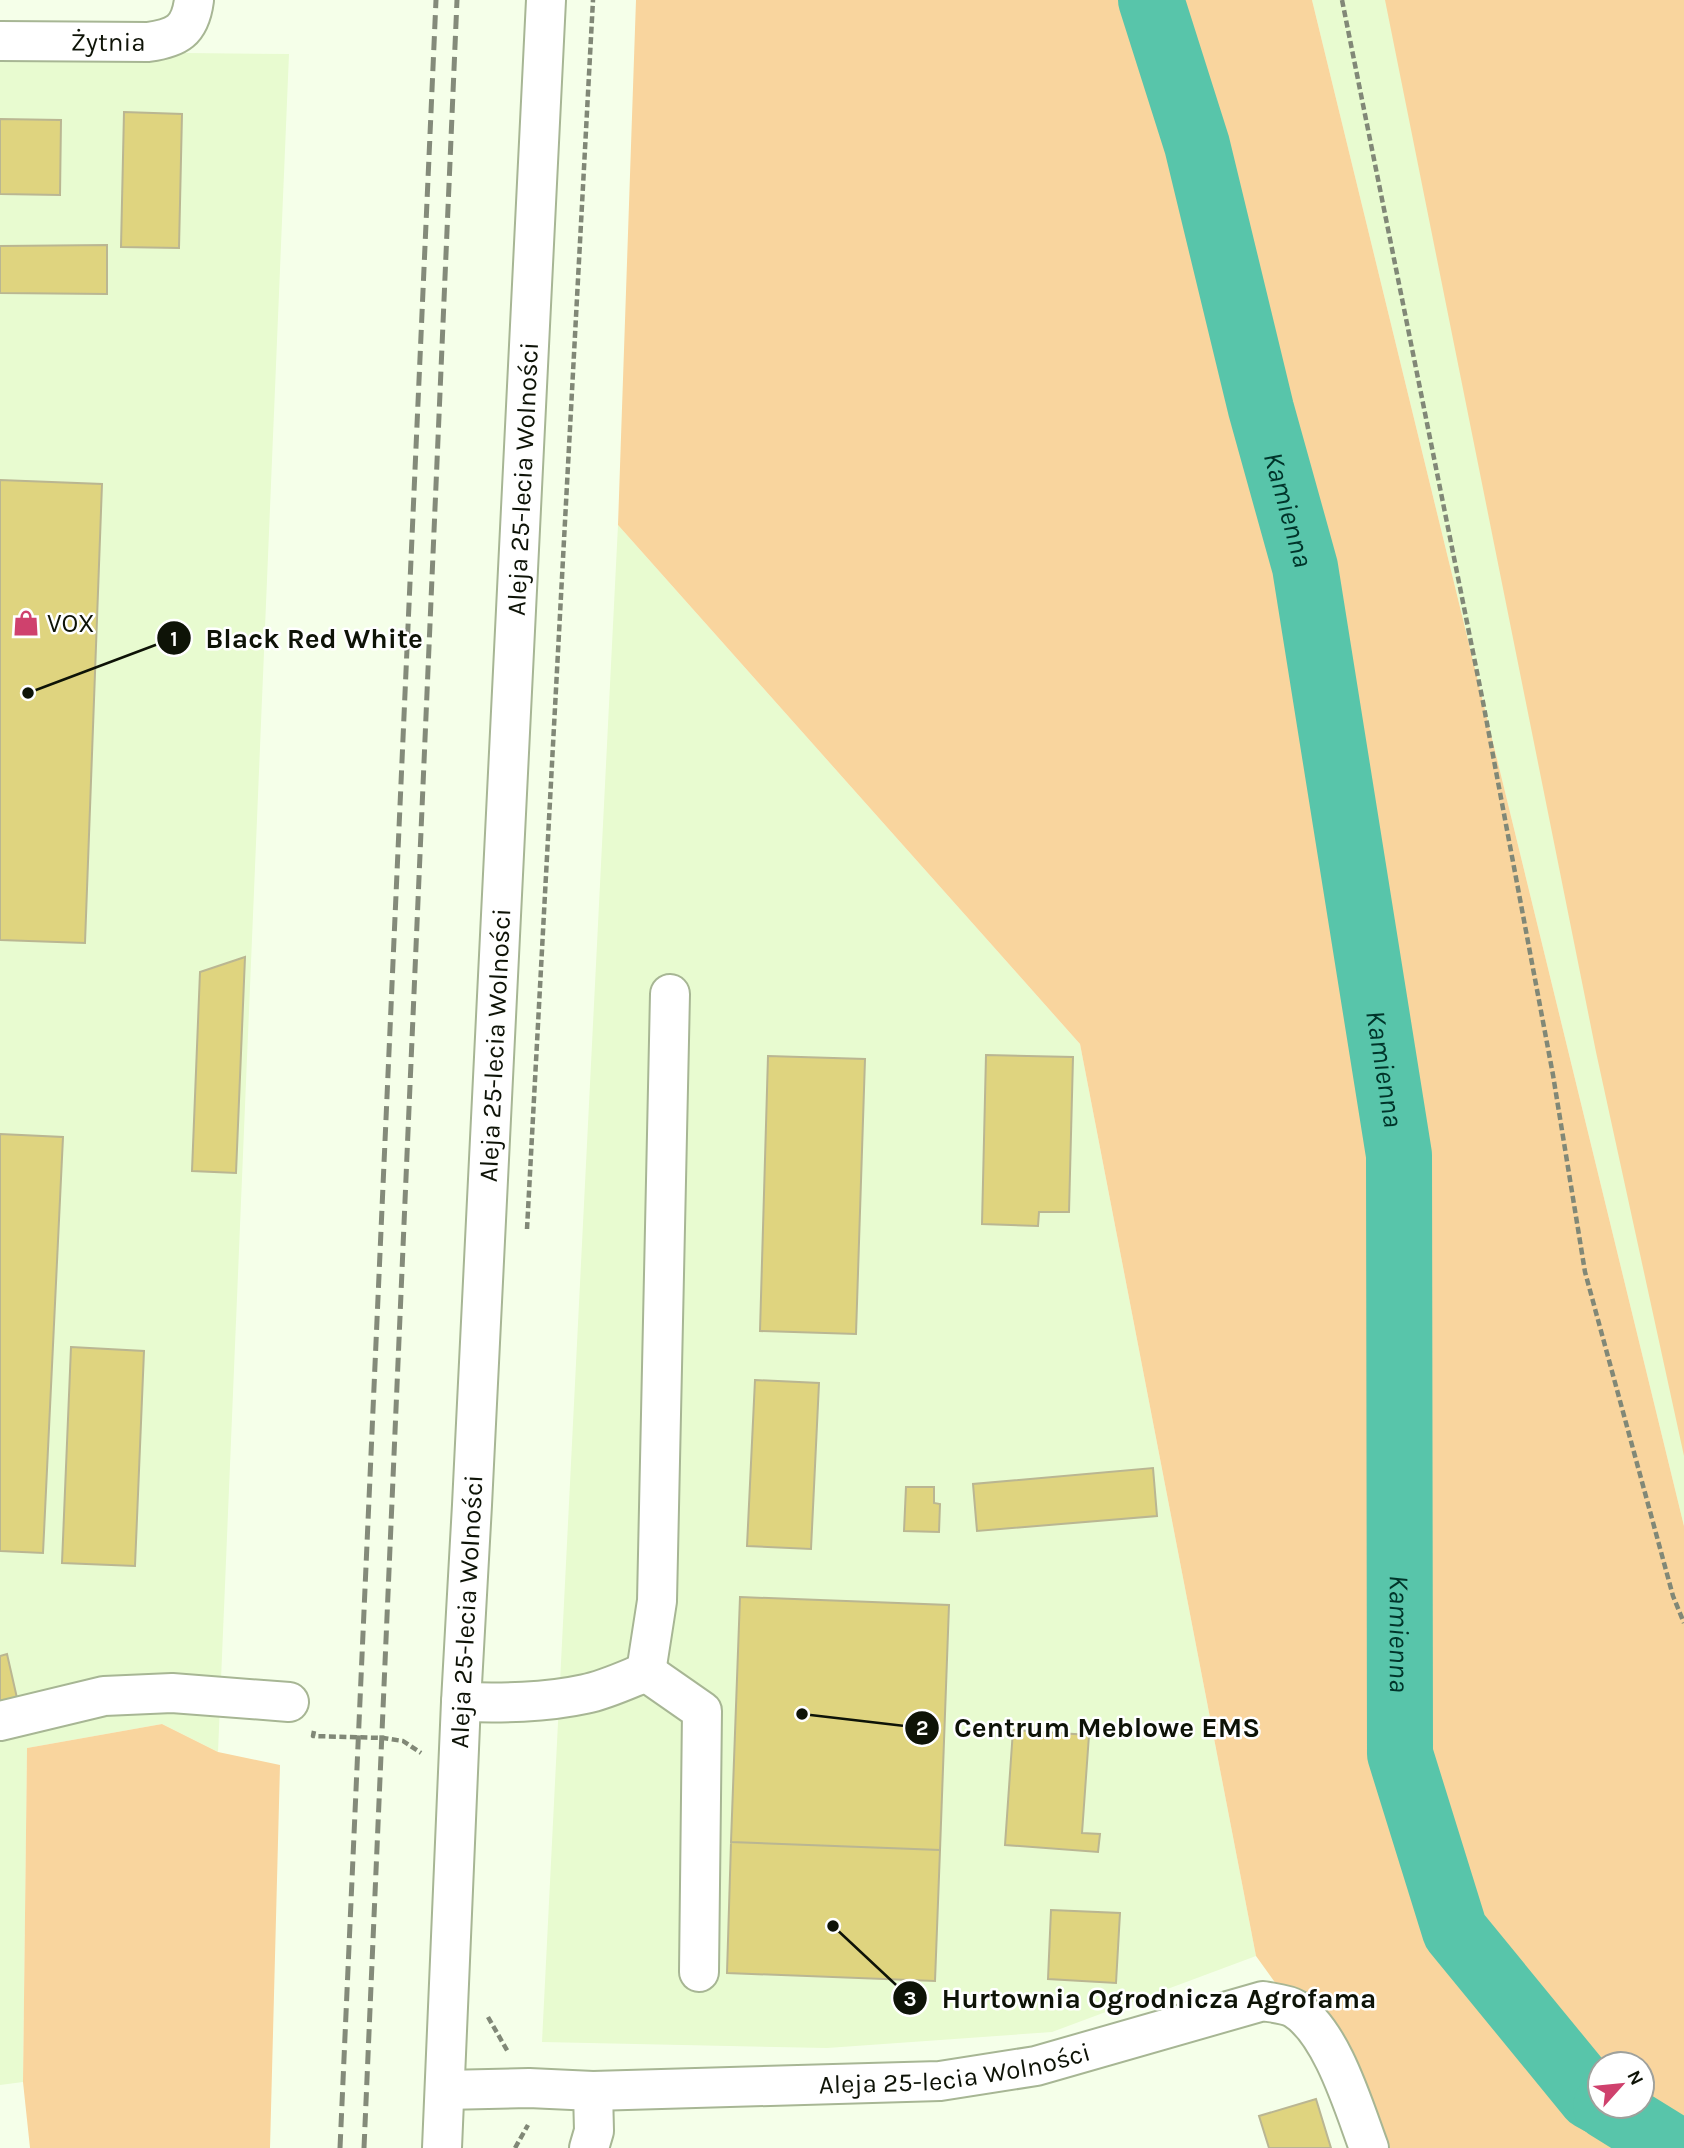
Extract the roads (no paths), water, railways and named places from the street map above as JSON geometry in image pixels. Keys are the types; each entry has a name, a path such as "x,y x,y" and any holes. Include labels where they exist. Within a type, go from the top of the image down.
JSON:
{"main road":[{"name":"Żytnia","path":"0,41 165,40 183,30 189,20 194,0"},
{"name":"Aleja 25-lecia Wolności","path":"442,2148 461,1702 545,0"},
{"path":"646,1672 657,1601 670,994"},
{"path":"461,1702 502,1703 587,1694 646,1672"},
{"path":"646,1672 702,1711 699,1972"},
{"path":"0,1721 104,1696 172,1693 289,1702"},
{"name":"Aleja 25-lecia Wolności","path":"445,2090 529,2088 593,2091 940,2081 1036,2066 1263,2001 1294,2009 1321,2034 1342,2077 1369,2148"},
{"path":"589,2148 594,2131 593,2091"}],"waterway":[{"name":"Kamienna","path":"1151,0 1197,145 1261,409 1305,567 1399,1155 1400,1754 1455,1931 1586,2091"},
{"name":"Kamienna","path":"1629,2120 1674,2148"}],"railway":[{"path":"340,2148 436,0"},
{"path":"364,2148 457,0"}],"place":[{"name":"VOX","path":"26,623"},
{"name":"Black Red White","path":"28,693"},
{"name":"Centrum Meblowe EMS","path":"802,1714"},
{"name":"Hurtownia Ogrodnicza Agrofama","path":"833,1926"}]}
